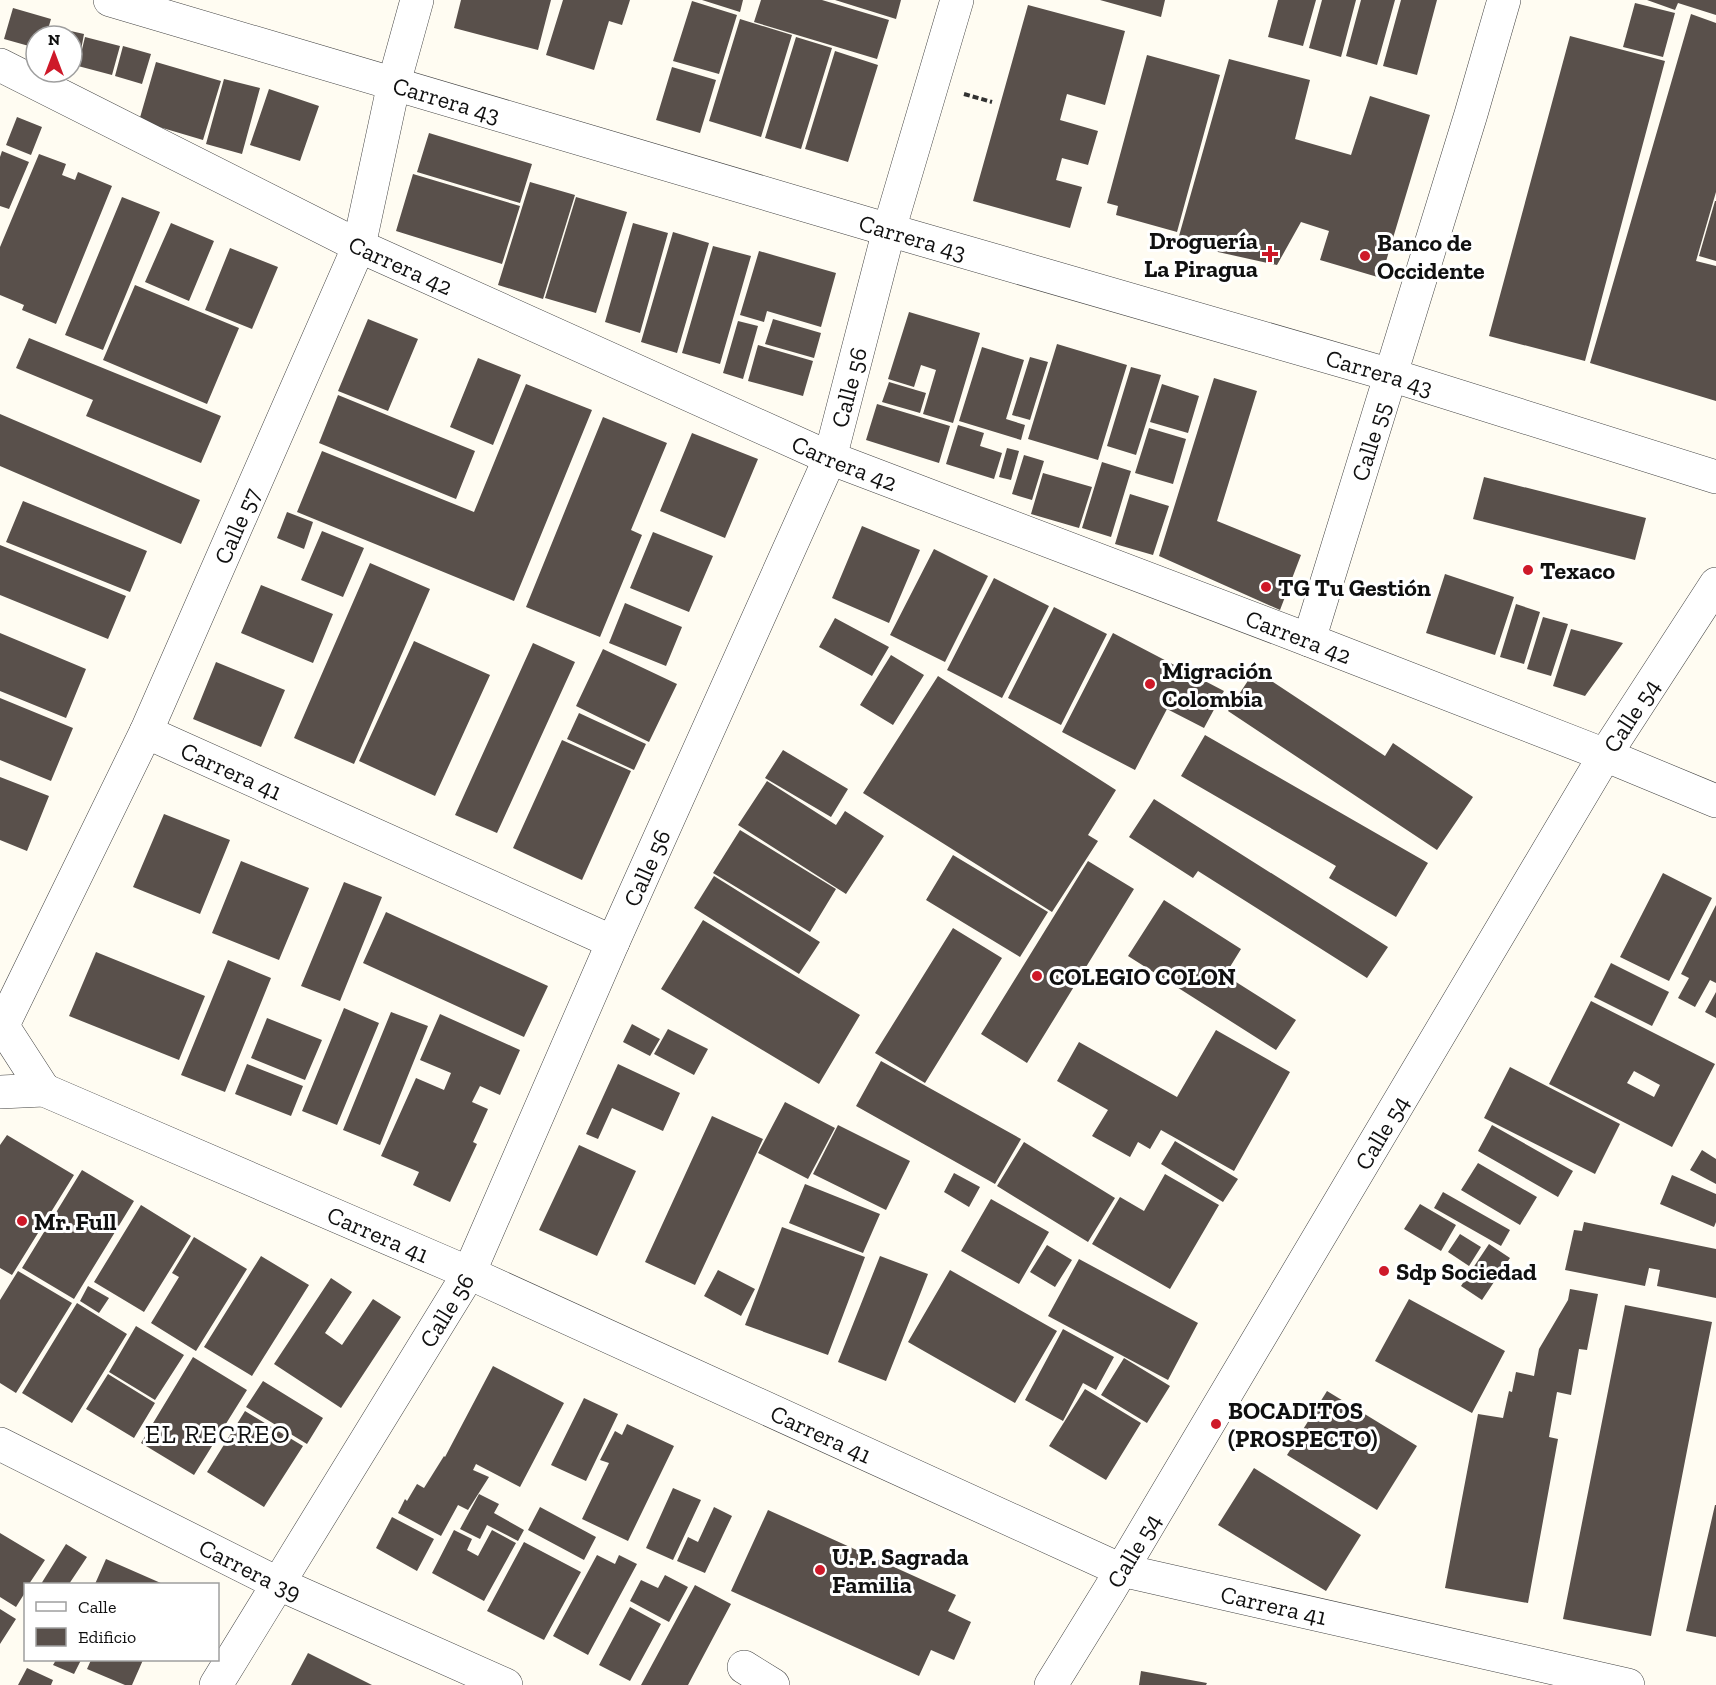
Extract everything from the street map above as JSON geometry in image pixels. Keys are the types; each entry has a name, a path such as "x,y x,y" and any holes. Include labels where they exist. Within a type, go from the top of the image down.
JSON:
{"street":[{"name":"Carrera 43","path":"110,0 889,230 1391,375 1716,477"},
{"name":"Calle 57","path":"1,1026 147,732 359,246 394,83 417,0"},
{"name":"Calle 56","path":"216,1685 469,1273 830,458 889,230 957,0"},
{"name":"Calle 55","path":"1310,640 1504,0"},
{"name":"Carrera 42","path":"0,65 359,246 830,458 1605,754 1716,801"},
{"name":"Calle 54","path":"1051,1685 1605,754 1716,584"},
{"name":"Carrera 41","path":"147,732 614,942"},
{"path":"1,1026 44,1090"},
{"name":"Carrera 41","path":"0,1092 44,1090 469,1273 1121,1570 1628,1685"},
{"name":"Carrera 39","path":"0,1444 279,1584 506,1685"},
{"path":"744,1667 773,1685"}],"building":[{"path":"461,0 551,0 538,50 454,28"},
{"path":"563,0 630,0 622,25 609,21 594,70 546,55"},
{"path":"702,0 743,0 740,12"},
{"path":"761,0 822,0 889,20 877,59 754,22"},
{"path":"835,0 901,0 896,19"},
{"path":"1100,0 1165,0 1161,17"},
{"path":"1278,0 1316,0 1303,46 1268,37"},
{"path":"1322,0 1356,0 1341,57 1309,48"},
{"path":"1361,0 1395,0 1377,65 1346,56"},
{"path":"1401,0 1437,0 1417,75 1383,66"},
{"path":"1647,0 1716,0 1716,15 1678,3 1675,10"},
{"path":"692,1 737,15 719,74 673,61"},
{"path":"1635,3 1675,13 1663,57 1623,47"},
{"path":"1028,5 1125,31 1105,105 1067,94 1060,120 1098,131 1088,165 1062,158 1056,180 1082,187 1070,228 973,201"},
{"path":"13,8 51,19 50,24 24,24 24,45 4,39"},
{"path":"1691,14 1716,23 1716,192 1696,261 1716,266 1716,401 1590,363"},
{"path":"740,19 792,35 761,137 709,121"},
{"path":"1570,36 1665,61 1585,361 1489,336"},
{"path":"85,37 120,46 112,75 84,68"},
{"path":"796,37 832,48 801,149 765,138"},
{"path":"123,46 151,54 142,84 115,76"},
{"path":"835,51 878,65 848,162 805,149"},
{"path":"1147,55 1220,75 1177,232 1116,215 1118,206 1107,203"},
{"path":"1229,59 1310,80 1295,139 1351,155 1370,96 1430,115 1381,278 1320,260 1329,231 1301,222 1277,265 1177,243"},
{"path":"156,62 221,81 203,140 139,121"},
{"path":"672,67 716,80 700,133 656,120"},
{"path":"224,79 260,88 242,154 206,144"},
{"path":"269,89 319,106 300,161 250,145"},
{"path":"17,117 42,127 31,155 6,145"},
{"path":"429,133 532,164 520,203 417,172"},
{"path":"2,151 29,162 9,209 0,206"},
{"path":"39,154 66,164 62,175 75,180 78,172 112,186 56,324 22,310 24,305 0,295 0,247"},
{"path":"413,174 520,206 502,264 396,231"},
{"path":"530,182 575,195 543,299 498,285"},
{"path":"122,197 160,212 103,350 65,335"},
{"path":"576,197 627,212 596,313 545,298"},
{"path":"1716,201 1716,261 1699,256"},
{"path":"171,223 214,241 189,301 145,282"},
{"path":"633,223 668,233 640,333 605,322"},
{"path":"673,232 709,243 677,353 641,342"},
{"path":"713,246 751,256 720,364 682,353"},
{"path":"230,248 278,267 252,329 205,310"},
{"path":"759,251 836,273 821,327 767,311 764,322 740,315"},
{"path":"135,285 239,328 207,404 103,360"},
{"path":"909,312 980,333 953,423 923,414 936,370 921,365 914,387 888,379"},
{"path":"368,319 418,339 388,411 338,391"},
{"path":"773,319 821,333 814,358 765,344"},
{"path":"738,321 758,326 743,379 723,373"},
{"path":"29,338 221,416 201,463 86,416 93,400 16,368"},
{"path":"1057,344 1127,365 1098,460 1028,439"},
{"path":"758,345 813,361 803,396 748,381"},
{"path":"982,347 1024,360 1006,419 1025,425 1021,440 959,421"},
{"path":"1030,357 1048,362 1030,420 1012,415"},
{"path":"478,358 521,375 493,445 450,427"},
{"path":"1131,367 1161,375 1136,455 1107,446"},
{"path":"1214,378 1257,391 1217,521 1301,555 1280,610 1159,556"},
{"path":"889,382 926,393 920,413 882,402"},
{"path":"526,384 592,410 514,601 297,512 322,451 474,512"},
{"path":"1162,384 1199,396 1188,433 1150,422"},
{"path":"338,395 475,451 456,499 319,443"},
{"path":"877,404 950,426 939,463 866,440"},
{"path":"0,414 200,500 181,544 0,466"},
{"path":"603,417 667,443 631,530 642,535 600,637 526,607"},
{"path":"958,425 984,433 980,446 1002,453 994,479 946,464"},
{"path":"1149,428 1186,439 1173,484 1135,473"},
{"path":"692,433 758,459 725,538 660,511"},
{"path":"1007,448 1019,451 1011,480 999,477"},
{"path":"1024,455 1044,461 1032,500 1012,494"},
{"path":"1102,462 1131,471 1111,537 1082,528"},
{"path":"1043,473 1092,487 1079,528 1031,514"},
{"path":"1484,477 1646,518 1635,560 1473,519"},
{"path":"1130,494 1169,506 1153,555 1115,544"},
{"path":"23,501 147,551 130,592 6,542"},
{"path":"287,512 313,522 304,549 277,538"},
{"path":"862,526 920,550 889,623 832,598"},
{"path":"322,531 364,548 343,597 301,580"},
{"path":"653,532 713,556 689,612 630,588"},
{"path":"0,545 126,596 108,639 0,595"},
{"path":"934,549 988,576 945,662 890,635"},
{"path":"370,563 430,589 354,764 294,738"},
{"path":"1445,574 1514,597 1495,655 1426,633"},
{"path":"994,578 1049,606 1002,698 947,670"},
{"path":"261,585 333,614 313,663 241,633"},
{"path":"625,603 682,627 666,666 609,643"},
{"path":"1516,604 1540,612 1524,664 1500,657"},
{"path":"1054,607 1107,634 1061,725 1008,698"},
{"path":"1543,617 1568,624 1551,676 1527,669"},
{"path":"835,618 889,647 872,676 819,647"},
{"path":"1571,629 1623,643 1585,696 1553,686"},
{"path":"0,633 86,669 66,718 0,691"},
{"path":"1113,633 1224,691 1204,728 1167,709 1135,770 1062,732"},
{"path":"414,641 490,675 435,796 359,761"},
{"path":"533,643 575,662 497,833 455,815"},
{"path":"603,649 677,684 649,742 576,706"},
{"path":"891,655 924,675 893,725 860,705"},
{"path":"216,662 285,690 261,747 193,719"},
{"path":"1255,670 1385,756 1393,743 1473,797 1437,850 1228,711"},
{"path":"938,676 1116,790 1088,835 1098,841 1052,912 863,793"},
{"path":"0,698 73,728 51,781 0,760"},
{"path":"579,713 646,744 634,770 567,739"},
{"path":"1205,735 1428,863 1396,917 1329,878 1336,866 1181,776"},
{"path":"562,740 631,771 582,880 513,848"},
{"path":"783,750 848,789 831,817 765,778"},
{"path":"0,777 49,796 27,851 0,840"},
{"path":"767,781 836,825 845,811 884,836 846,894 738,825"},
{"path":"1154,799 1388,947 1367,978 1198,871 1193,878 1129,837"},
{"path":"164,814 230,840 200,914 133,887"},
{"path":"740,830 836,889 810,932 713,873"},
{"path":"953,855 1048,912 1020,957 926,900"},
{"path":"241,861 309,888 279,960 212,933"},
{"path":"1088,861 1134,889 1027,1063 981,1034"},
{"path":"1663,873 1712,898 1669,981 1620,957"},
{"path":"714,876 820,942 799,974 694,908"},
{"path":"344,882 382,897 340,1001 301,986"},
{"path":"1164,900 1241,949 1225,975 1296,1020 1276,1050 1128,956"},
{"path":"1716,905 1716,983 1710,980 1695,1007 1678,998 1689,978 1681,974"},
{"path":"386,912 548,986 524,1037 363,963"},
{"path":"703,920 860,1015 819,1084 661,989"},
{"path":"953,928 1002,958 925,1083 875,1053"},
{"path":"96,952 205,996 179,1060 69,1016"},
{"path":"228,960 271,978 225,1092 181,1075"},
{"path":"1611,963 1669,992 1652,1026 1594,997"},
{"path":"1716,992 1716,1018 1705,1012"},
{"path":"1591,1001 1715,1064 1672,1147 1549,1084","holes":["1634,1071 1660,1085 1654,1097 1627,1083"]},
{"path":"344,1008 379,1023 337,1125 302,1111"},
{"path":"391,1012 428,1026 380,1145 343,1130"},
{"path":"440,1014 520,1050 500,1095 480,1086 472,1102 488,1109 473,1142 477,1144 450,1202 413,1185 419,1172 381,1156 416,1078 444,1090 451,1073 420,1060"},
{"path":"267,1018 322,1040 305,1080 251,1058"},
{"path":"632,1024 660,1039 650,1056 623,1042"},
{"path":"668,1029 708,1049 694,1075 654,1054"},
{"path":"1216,1030 1290,1072 1234,1171 1161,1130 1150,1149 1138,1142 1130,1157 1092,1136 1108,1110 1057,1081 1079,1042 1177,1097"},
{"path":"881,1061 1021,1139 995,1184 856,1106"},
{"path":"247,1064 303,1086 291,1116 235,1094"},
{"path":"618,1064 680,1093 663,1131 612,1108 598,1139 586,1134"},
{"path":"1510,1067 1620,1124 1595,1174 1484,1118"},
{"path":"785,1102 835,1128 808,1179 758,1153"},
{"path":"712,1116 763,1139 695,1285 645,1262"},
{"path":"838,1125 910,1161 886,1210 813,1174"},
{"path":"1492,1125 1573,1171 1558,1197 1478,1151"},
{"name":"Mr. Full","path":"7,1135 74,1175 12,1275 0,1268 0,1145"},
{"path":"1175,1141 1238,1179 1223,1202 1161,1164"},
{"path":"1024,1142 1115,1198 1088,1242 997,1186"},
{"path":"579,1145 636,1171 597,1256 539,1230"},
{"path":"1702,1150 1716,1159 1716,1184 1690,1170"},
{"path":"1478,1163 1537,1197 1520,1225 1461,1190"},
{"path":"82,1170 134,1201 74,1299 22,1268"},
{"path":"954,1173 980,1187 969,1207 944,1192"},
{"path":"1165,1174 1219,1205 1170,1289 1092,1244 1120,1197 1144,1211"},
{"path":"1672,1175 1716,1194 1714,1227 1660,1204"},
{"path":"805,1184 880,1214 863,1253 789,1223"},
{"path":"1443,1192 1510,1230 1501,1246 1434,1208"},
{"path":"991,1199 1049,1232 1019,1284 961,1251"},
{"path":"1420,1204 1456,1225 1441,1251 1404,1229"},
{"path":"141,1205 191,1236 144,1312 94,1282"},
{"path":"1584,1222 1716,1249 1716,1298 1657,1286 1660,1270 1649,1268 1645,1286 1565,1270 1574,1230 1582,1231"},
{"path":"782,1227 865,1257 828,1355 745,1325"},
{"path":"1460,1234 1481,1247 1469,1266 1448,1252"},
{"path":"194,1237 247,1269 196,1351 151,1323 179,1277 172,1273"},
{"path":"1489,1244 1510,1258 1482,1300 1461,1286"},
{"path":"1047,1245 1072,1260 1055,1287 1030,1272"},
{"path":"261,1256 309,1285 252,1376 204,1347"},
{"path":"880,1256 928,1274 886,1381 838,1362"},
{"path":"1079,1259 1198,1323 1168,1380 1048,1316"},
{"path":"718,1270 755,1289 741,1316 704,1296"},
{"path":"950,1270 1057,1331 1015,1403 908,1342"},
{"path":"18,1271 72,1303 16,1393 0,1383 0,1300"},
{"path":"331,1278 352,1292 325,1333 342,1345 373,1299 401,1317 341,1408 274,1364"},
{"path":"88,1286 109,1298 99,1313 80,1301"},
{"path":"1570,1289 1598,1294 1587,1350 1579,1349 1571,1395 1557,1392 1549,1437 1558,1439 1528,1603 1445,1588 1478,1414 1503,1418 1516,1372 1534,1376 1539,1349 1568,1300"},
{"path":"1409,1299 1505,1351 1472,1413 1375,1361"},
{"path":"77,1303 127,1334 72,1423 22,1393"},
{"path":"1625,1305 1712,1322 1651,1636 1563,1619"},
{"path":"136,1326 184,1355 155,1400 109,1372"},
{"path":"1063,1329 1114,1357 1096,1390 1083,1383 1063,1421 1025,1400"},
{"path":"193,1357 247,1390 194,1475 141,1443"},
{"path":"1124,1358 1170,1386 1147,1423 1101,1395"},
{"path":"493,1366 564,1403 520,1487 476,1464 473,1470 489,1477 468,1510 458,1505 441,1536 398,1513 405,1499 407,1501 417,1484 424,1488 445,1457"},
{"path":"108,1374 155,1403 134,1438 86,1409"},
{"path":"263,1381 323,1418 307,1444 246,1407"},
{"path":"1085,1389 1141,1423 1106,1480 1049,1446"},
{"path":"1327,1391 1417,1446 1377,1510 1287,1455"},
{"path":"584,1398 618,1414 586,1481 551,1465"},
{"path":"245,1411 303,1446 264,1507 207,1472"},
{"path":"627,1424 674,1446 628,1541 582,1519 609,1463 600,1460 615,1431 622,1435"},
{"path":"1254,1468 1361,1535 1326,1591 1218,1525"},
{"path":"673,1488 701,1500 673,1560 646,1548"},
{"path":"479,1494 499,1504 494,1513 524,1530 518,1541 487,1525 480,1539 460,1529"},
{"path":"1716,1505 1716,1637 1686,1631"},
{"path":"540,1507 596,1537 584,1560 528,1530"},
{"path":"714,1507 732,1516 705,1573 677,1561 688,1537 698,1542"},
{"path":"768,1510 956,1595 948,1611 971,1622 954,1660 931,1650 919,1676 731,1591"},
{"path":"392,1517 434,1539 417,1571 376,1548"},
{"path":"454,1530 472,1539 467,1550 478,1556 492,1530 516,1543 484,1601 432,1573"},
{"path":"0,1533 45,1560 30,1583 24,1583 24,1594 16,1607 0,1597"},
{"path":"524,1542 581,1572 544,1640 487,1611"},
{"path":"66,1544 87,1557 70,1583 42,1583"},
{"path":"597,1555 615,1564 619,1555 637,1564 588,1655 553,1636"},
{"path":"106,1559 161,1583 95,1583"},
{"path":"665,1575 688,1587 669,1622 630,1601 641,1580 658,1588"},
{"path":"695,1585 731,1604 688,1685 641,1685"},
{"path":"630,1607 661,1624 630,1681 599,1665"},
{"path":"0,1609 16,1619 0,1644"},
{"path":"308,1653 372,1685 291,1685"},
{"path":"55,1661 80,1661 74,1674 53,1665"},
{"path":"91,1661 143,1661 132,1685 125,1685 87,1669"},
{"path":"27,1668 53,1680 51,1685 18,1685"},
{"path":"1141,1671 1207,1683 1206,1685 1139,1685"}],"place":[{"name":"Droguería La Piragua","path":"1270,254"},
{"name":"Banco de Occidente","path":"1365,256"},
{"name":"Texaco","path":"1528,570"},
{"name":"TG Tu Gestión","path":"1266,587"},
{"name":"Migración Colombia","path":"1150,684"},
{"name":"COLEGIO COLON","path":"1037,976"},
{"name":"Mr. Full","path":"22,1221"},
{"name":"Sdp Sociedad","path":"1384,1271"},
{"name":"BOCADITOS (PROSPECTO)","path":"1216,1424"},
{"name":"U. P. Sagrada Familia","path":"820,1570"}],"district":[{"name":"EL RECREO","path":"218,1434"}]}
